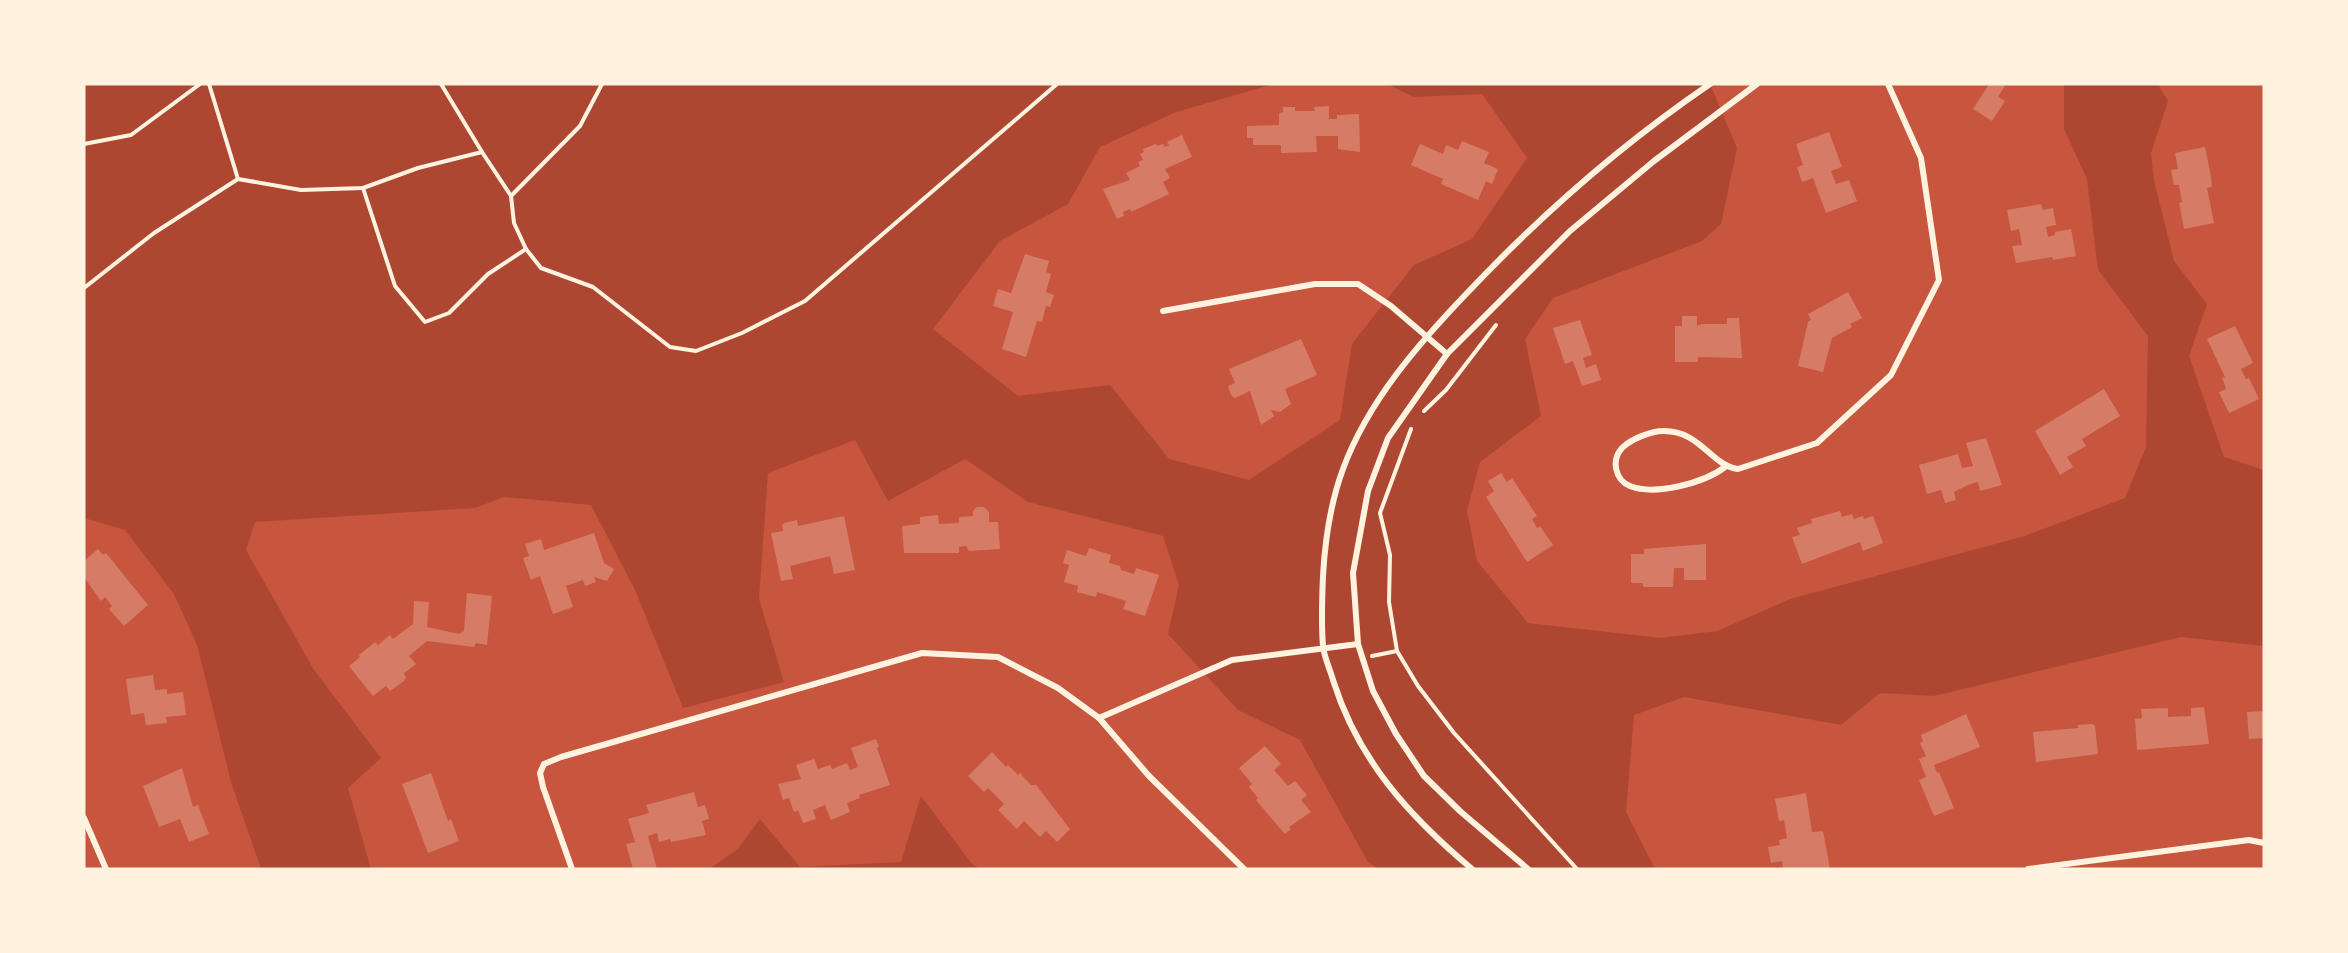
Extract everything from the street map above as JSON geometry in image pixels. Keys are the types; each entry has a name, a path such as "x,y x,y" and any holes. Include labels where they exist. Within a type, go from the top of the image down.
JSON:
{"street":[{"path":"1473,869 1405,808 1362,748 1339,700 1323,648 1322,596 1326,535 1343,469 1377,402 1426,336 1515,242 1576,188 1668,113 1710,84"},
{"path":"1528,869 1461,812 1424,776 1395,734 1373,691 1358,644 1353,573 1368,491 1388,438 1447,354 1570,231 1654,161 1757,84"},
{"path":"1725,467 1701,481 1643,491 1624,483 1618,476 1615,463 1621,449 1637,438 1661,430 1677,432 1704,445 1725,467 1738,469 1817,443 1891,375 1939,280 1921,158 1888,84"},
{"path":"1163,311 1315,284 1358,284 1391,306 1447,354"},
{"path":"1099,718 1232,660 1358,644"},
{"path":"572,869 540,773 544,764 561,757 922,653 998,657 1058,688 1099,718 1149,776 1244,869"},
{"path":"84,818 106,869"},
{"path":"2028,869 2249,840 2264,843"}],"path":[{"path":"84,144 131,135 200,84"},
{"path":"209,84 238,179"},
{"path":"441,84 511,196 514,223 526,249 541,268 593,287 670,347 696,351 742,333 805,301 1058,84"},
{"path":"511,196 580,126 602,84"},
{"path":"84,288 154,233 238,179 301,190 363,188 418,168 482,152"},
{"path":"363,188 395,286 425,322 449,313 488,274 526,249"},
{"path":"1422,413 1446,390 1502,319"},
{"path":"1413,421 1380,513 1389,555 1389,602 1397,651 1418,686 1454,733 1577,869"},
{"path":"1363,657 1397,651"}],"shaded area":[{"path":"84,84 1274,84 1176,112 1100,147 1068,204 1000,241 933,329 1018,396 1110,385 1169,459 1249,480 1340,420 1352,344 1414,265 1472,239 1527,158 1482,94 1414,97 1387,84 1710,84 1737,148 1721,224 1702,241 1553,298 1525,339 1541,416 1480,462 1467,511 1477,561 1528,623 1661,638 1717,631 1790,599 2025,536 2125,498 2146,447 2148,336 2098,270 2087,179 2064,129 2064,84 2158,84 2168,101 2151,153 2154,181 2174,261 2207,304 2189,356 2224,457 2264,470 2264,646 2181,637 1934,696 1880,693 1841,725 1684,697 1634,715 1626,812 1655,869 1378,869 1368,862 1300,740 1238,710 1168,634 1179,585 1163,536 1028,502 965,459 888,501 855,440 768,473 759,599 784,682 683,708 635,590 591,505 504,497 475,508 255,522 246,550 314,670 381,758 348,788 371,869 261,869 231,782 197,645 174,594 125,530 84,518"},
{"path":"921,796 972,864 980,869 709,869 738,849 760,819 800,867 901,862"}],"building":[{"path":"1989,84 2006,84 1998,97 2005,101 1992,121 1973,109"},
{"path":"1329,106 1329,119 1337,119 1337,115 1359,114 1360,152 1338,149 1338,136 1316,136 1317,152 1281,153 1281,145 1253,145 1253,138 1247,138 1247,126 1279,125 1279,113 1283,112 1283,107 1295,107 1295,111 1315,111 1314,107"},
{"path":"1829,132 1842,167 1831,171 1836,184 1849,180 1857,201 1826,213 1813,178 1802,182 1797,167 1803,165 1796,144"},
{"path":"1182,135 1192,157 1165,169 1170,178 1163,182 1169,194 1131,212 1130,209 1123,212 1124,216 1117,219 1103,189 1130,180 1126,173 1140,166 1138,162 1143,160 1140,154 1144,152 1143,149 1156,144 1157,146 1163,144 1165,147 1169,145 1167,142"},
{"path":"1462,141 1489,152 1484,163 1498,169 1492,184 1486,181 1478,200 1441,184 1443,179 1411,165 1420,144 1443,154 1446,145 1458,150"},
{"path":"2205,147 2212,187 2207,188 2214,223 2184,229 2179,203 2182,202 2179,185 2174,185 2171,170 2178,169 2175,153"},
{"path":"2041,204 2043,210 2053,208 2056,225 2046,227 2048,237 2055,235 2055,232 2071,229 2076,256 2016,263 2012,246 2022,245 2019,229 2011,231 2007,210"},
{"path":"1025,254 1049,261 1046,272 1051,274 1046,292 1054,295 1050,307 1046,306 1042,322 1037,321 1026,357 1002,349 1013,312 993,306 998,289 1011,293"},
{"path":"1848,292 1862,318 1850,324 1852,327 1832,338 1823,372 1798,366 1808,322 1811,320 1808,314"},
{"path":"1682,316 1697,316 1697,326 1727,324 1727,318 1739,318 1742,358 1698,357 1698,362 1675,362 1675,326 1682,326"},
{"path":"1580,320 1592,355 1583,358 1586,368 1596,364 1601,380 1582,386 1573,361 1565,364 1553,328"},
{"path":"2235,326 2253,363 2241,369 2246,379 2249,378 2259,399 2229,413 2219,392 2226,389 2222,378 2225,377 2207,339"},
{"path":"1301,339 1317,375 1285,389 1291,404 1280,412 1271,410 1274,416 1261,425 1250,391 1235,398 1231,395 1228,386 1235,383 1229,369"},
{"path":"2104,389 2120,416 2082,439 2086,446 2067,457 2073,467 2060,475 2035,431"},
{"path":"1986,438 2002,485 1980,491 1978,482 1968,485 1954,492 1956,500 1945,503 1941,490 1927,494 1919,465 1958,454 1962,468 1973,466 1966,443"},
{"path":"1501,473 1507,482 1512,478 1537,516 1532,519 1537,528 1540,526 1553,545 1527,562 1486,497 1494,491 1488,481"},
{"path":"977,507 984,507 989,512 989,522 998,522 1000,549 969,551 966,546 959,547 959,553 904,553 902,526 920,524 920,517 938,515 939,524 959,523 959,517 973,516 973,511"},
{"path":"1840,511 1842,517 1852,514 1854,519 1873,516 1883,543 1863,551 1860,542 1802,564 1792,537 1800,535 1797,528 1812,523 1811,519"},
{"path":"844,516 855,570 834,574 830,556 790,566 793,579 781,581 771,533 783,531 784,523 797,520 798,526"},
{"path":"594,533 604,563 614,569 607,581 594,577 596,582 585,586 583,580 566,586 573,607 553,614 540,576 531,580 523,558 529,556 525,544 541,539 544,550"},
{"path":"1706,544 1706,580 1684,580 1684,568 1674,568 1673,587 1643,587 1643,583 1631,583 1631,554 1644,554 1644,549"},
{"path":"1089,548 1111,555 1109,563 1120,566 1121,570 1134,574 1136,568 1159,575 1145,616 1123,609 1126,601 1097,592 1096,597 1077,592 1078,586 1064,582 1069,565 1063,563 1067,550 1086,556"},
{"path":"98,549 103,555 106,553 148,605 124,626 109,609 112,606 105,597 101,601 84,577 84,561"},
{"path":"467,593 492,596 487,645 476,643 474,647 427,641 409,656 416,664 404,673 406,678 404,681 390,691 386,686 373,696 349,666 360,657 359,655 375,642 378,645 390,635 393,639 413,624 414,601 429,602 427,627 459,634 464,631"},
{"path":"153,675 155,690 167,689 167,694 183,692 186,715 166,717 167,723 146,725 144,713 131,715 126,679"},
{"path":"2204,707 2209,744 2137,750 2135,719 2142,718 2141,709 2168,708 2168,717 2191,716 2191,708"},
{"path":"2264,711 2264,738 2249,739 2247,712"},
{"path":"1966,714 1980,747 1934,765 1954,808 1934,816 1919,780 1926,777 1919,759 1926,756 1920,743 1923,741 1921,735"},
{"path":"2092,724 2095,726 2098,754 2036,762 2033,732 2078,728 2078,725"},
{"path":"876,739 890,785 859,795 860,798 847,803 850,812 831,820 825,805 813,810 816,819 803,823 798,810 794,812 789,798 783,800 778,784 801,779 796,765 814,759 818,769 830,765 832,769 847,763 850,770 858,767 851,748"},
{"path":"1265,746 1281,764 1274,770 1288,786 1295,781 1307,795 1301,800 1311,812 1289,827 1291,829 1285,834 1256,800 1258,798 1249,787 1252,784 1239,768"},
{"path":"992,752 1006,767 1008,765 1018,775 1020,773 1031,785 1036,785 1070,829 1057,842 1046,831 1040,837 1024,821 1017,829 998,810 1004,804 988,788 984,792 968,776"},
{"path":"182,768 193,807 198,805 209,834 189,842 180,819 159,827 143,786"},
{"path":"431,773 448,821 451,819 459,841 428,853 402,784"},
{"path":"694,792 698,807 705,805 709,819 702,821 706,835 671,842 670,839 659,842 657,833 648,836 657,869 633,869 626,844 635,842 628,819 649,813 646,805"},
{"path":"1806,793 1812,832 1823,831 1830,869 1783,869 1782,861 1771,863 1768,847 1780,845 1779,840 1787,838 1784,820 1779,821 1775,799"}]}
